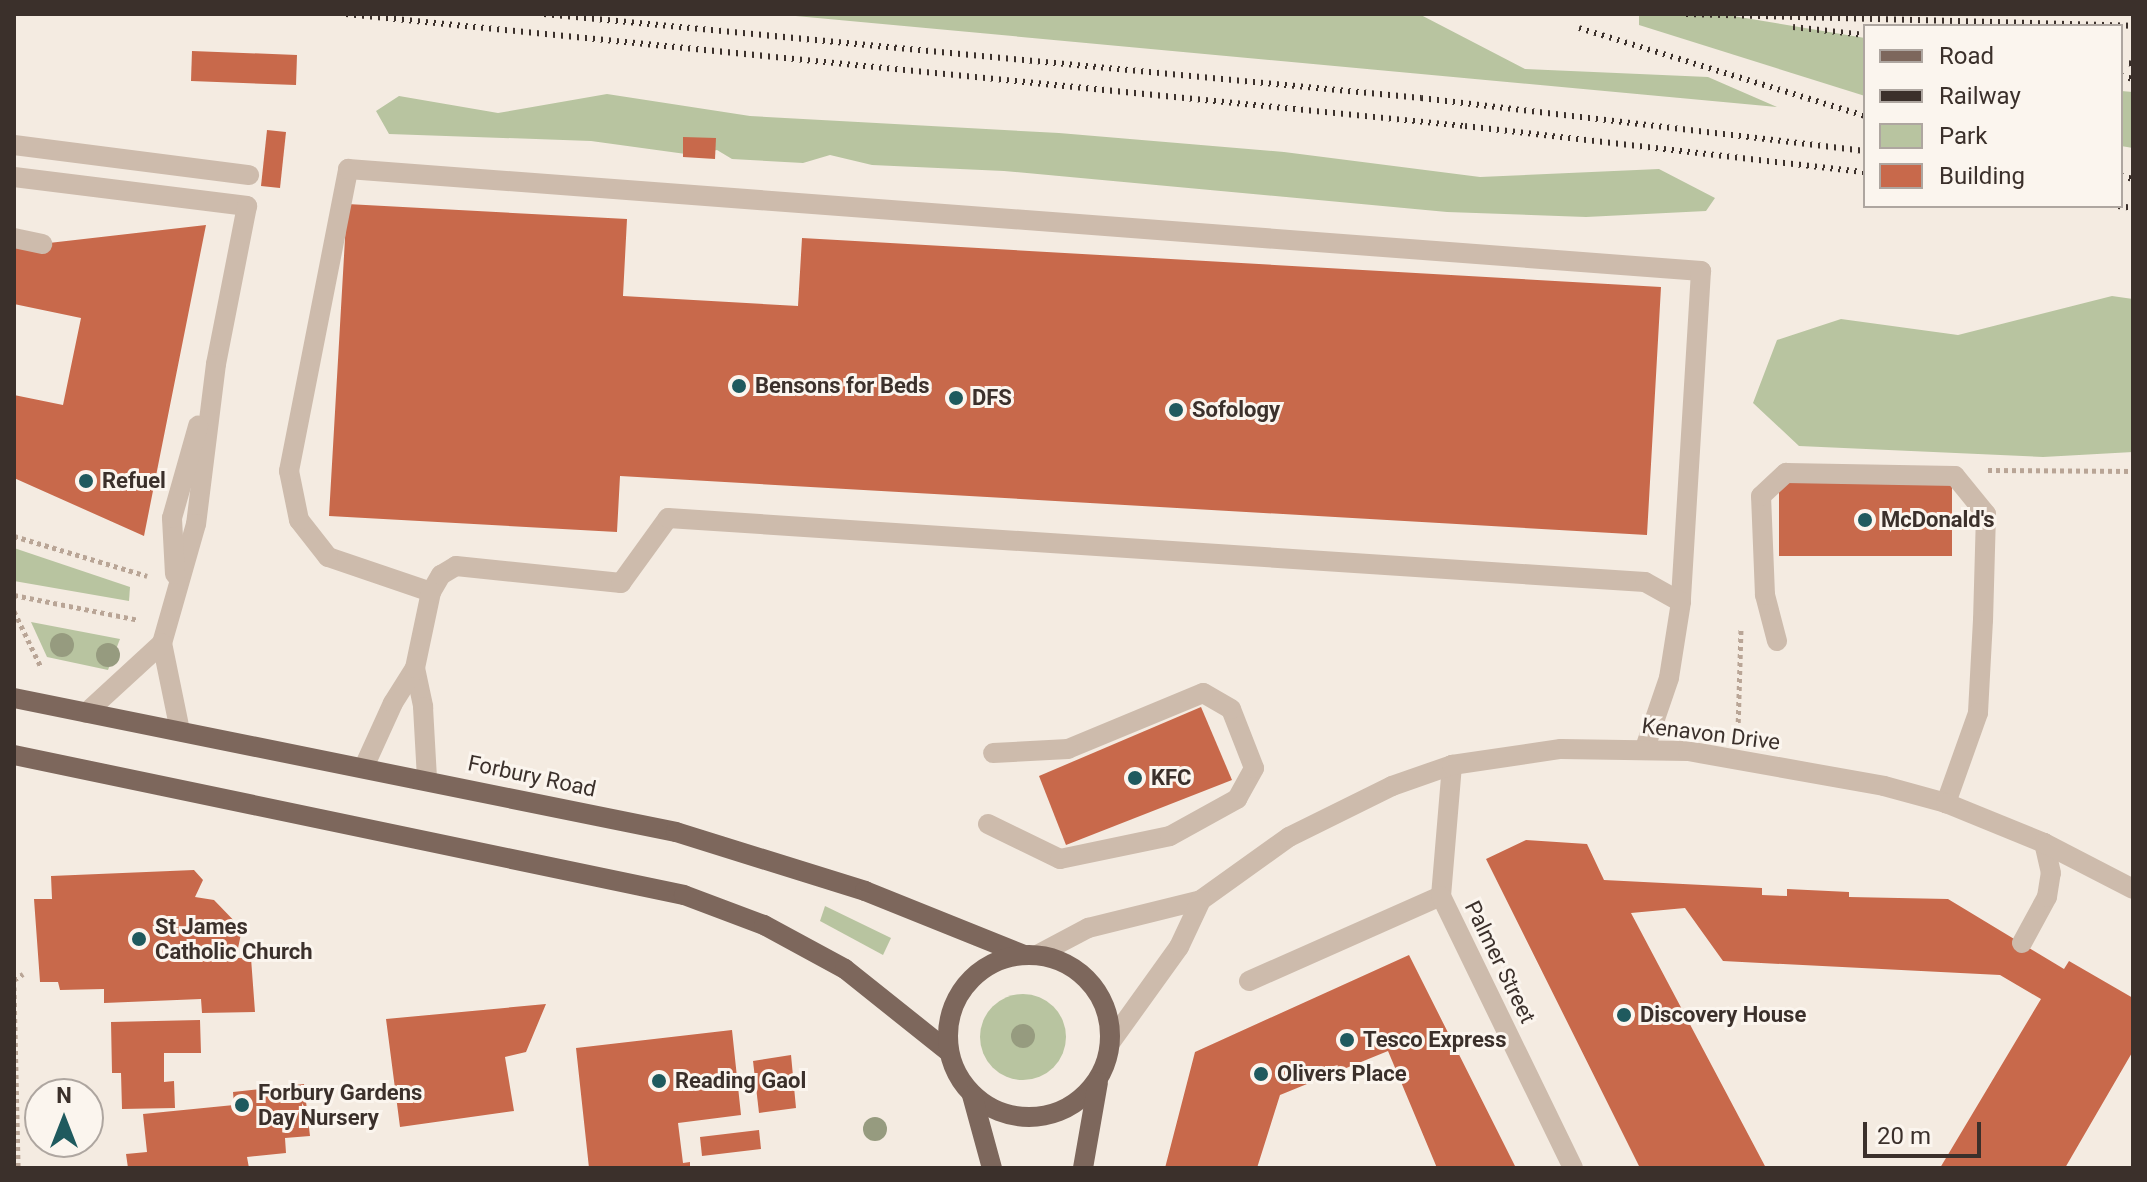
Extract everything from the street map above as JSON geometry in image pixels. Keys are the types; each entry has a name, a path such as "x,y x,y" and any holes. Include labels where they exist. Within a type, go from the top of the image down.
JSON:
{"main road":[{"name":"Forbury Road","path":"14,698 427,779 676,832 865,891 1031,955"},
{"path":"14,755 684,895 764,925 845,969 949,1052 972,1095 992,1168"},
{"path":"949,1052 948,1027 966,984 1002,959 1031,955 1080,973 1096,991 1109,1021 1110,1043 1099,1078 1083,1168"},
{"path":"972,1095 1008,1115 1044,1116 1075,1102 1099,1078"}],"street":[{"path":"14,145 249,175"},
{"path":"431,592 328,557 299,520 289,471 348,169 1701,271 1681,602 1669,678 1645,748"},
{"path":"14,177 247,206 216,364 196,524 175,585 164,634 180,731"},
{"path":"14,238 42,244"},
{"path":"1777,641 1765,595 1761,496 1786,473 1955,476 1986,514 1978,713 1946,803"},
{"path":"364,767 393,703 415,668 431,592 441,575 456,566 621,583 668,518 1645,582 1681,602"},
{"path":"86,713 164,634"},
{"path":"415,668 423,707 427,779"},
{"path":"988,824 1060,859 1170,836 1237,799 1254,768 1231,709 1203,693 1068,749 993,753"},
{"name":"Kenavon Drive","path":"1031,955 1088,928 1201,900 1289,837 1392,786 1452,765 1561,749 1645,748 1737,759 1884,786 1946,803 2044,843 2133,889"},
{"name":"Palmer Street","path":"1452,765 1441,896 1573,1168"},
{"path":"2022,943 2047,897 2051,873 2044,843"},
{"path":"1249,981 1441,896"},
{"name":"Kenavon Drive","path":"1110,1043 1179,947 1201,900"}],"path":[{"path":"1973,469 2133,471"},
{"path":"14,536 175,585"},
{"path":"148,577 152,561"},
{"path":"14,595 164,634"},
{"path":"14,611 41,667"},
{"path":"1737,759 1741,616"},
{"path":"14,980 23,974"},
{"path":"14,987 18,1168"}],"green space":[{"path":"774,14 1419,14 1525,69 1708,77 1777,107"},
{"path":"1639,14 1721,14 1863,38 1863,95 1639,25"},
{"path":"2123,91 2133,92 2133,148 2123,146"},
{"path":"607,94 750,116 1059,133 1284,152 1480,177 1659,169 1715,198 1706,211 1586,217 1447,212 1004,171 872,165 830,155 803,163 732,159 717,150 693,155 591,141 389,134 376,111 399,96 498,113"},
{"path":"2112,296 2133,299 2133,452 2043,457 1799,446 1753,403 1777,340 1841,319 1958,335"},
{"path":"14,548 130,587 129,601 14,581"},
{"path":"31,622 120,639 108,670 47,657"},
{"path":"825,906 891,938 883,955 820,921"},
{"path":"1023,994 1040,997 1054,1006 1063,1020 1066,1037 1063,1054 1054,1068 1040,1077 1023,1080 1006,1077 992,1068 983,1054 980,1037 983,1020 992,1006 1006,997"}],"building":[{"path":"192,51 297,55 296,85 191,81"},
{"path":"267,130 286,132 280,188 261,186"},
{"path":"683,137 716,138 715,159 683,157"},
{"path":"347,204 627,219 623,296 798,306 802,238 1661,287 1647,535 620,476 617,532 329,516"},
{"path":"206,225 144,536 14,478 14,395 63,405 81,318 14,304 14,247"},
{"name":"McDonald's","path":"1779,483 1952,483 1952,556 1779,556"},
{"name":"KFC","path":"1201,707 1232,780 1066,845 1039,776"},
{"name":"Discovery House","path":"1526,840 1587,844 1604,880 1762,888 1762,895 1787,896 1787,889 1849,892 1849,897 1948,899 2064,969 2069,961 2133,998 2133,1051 2065,1168 1940,1168 2041,999 2000,975 1723,961 1685,908 1631,913 1766,1168 1640,1168 1486,859"},
{"name":"St James Catholic Church","path":"194,870 203,880 195,897 214,900 242,929 236,958 251,958 255,1012 202,1013 201,999 104,1003 104,989 60,990 58,982 40,982 34,899 52,899 51,876"},
{"name":"Olivers Place","path":"1409,955 1516,1168 1437,1168 1388,1051 1280,1095 1257,1168 1165,1168 1195,1052"},
{"path":"546,1004 526,1052 505,1057 514,1111 400,1127 386,1019"},
{"path":"200,1020 201,1053 164,1053 164,1082 174,1081 175,1108 122,1109 121,1073 112,1073 111,1022"},
{"name":"Reading Gaol","path":"732,1030 741,1115 678,1123 683,1163 690,1162 690,1168 589,1168 576,1048"},
{"path":"791,1055 796,1108 759,1113 753,1061"},
{"path":"304,1084 310,1136 285,1138 286,1153 247,1157 249,1168 128,1168 126,1154 147,1152 143,1114 234,1105 233,1092"},
{"path":"759,1130 761,1149 702,1156 700,1137"}],"railway":[{"path":"346,14 1465,126 1863,172"},
{"path":"544,14 1421,98 1863,151"},
{"path":"1686,14 2058,24"},
{"path":"2123,26 2133,26"},
{"path":"1793,27 1863,35"},
{"path":"1579,28 1863,115"},
{"path":"2123,62 2133,64"},
{"path":"2123,76 2133,79"},
{"path":"2123,176 2133,179"},
{"path":"2123,207 2133,208"}],"place":[{"name":"Bensons for Beds","path":"739,386"},
{"name":"DFS","path":"956,398"},
{"name":"Sofology","path":"1176,410"},
{"name":"Refuel","path":"86,481"},
{"name":"McDonald's","path":"1865,520"},
{"name":"KFC","path":"1135,778"},
{"name":"St James Catholic Church","path":"139,939"},
{"name":"Discovery House","path":"1624,1015"},
{"name":"Tesco Express","path":"1347,1040"},
{"name":"Olivers Place","path":"1261,1074"},
{"name":"Reading Gaol","path":"659,1081"},
{"name":"Forbury Gardens Day Nursery","path":"242,1105"}]}
